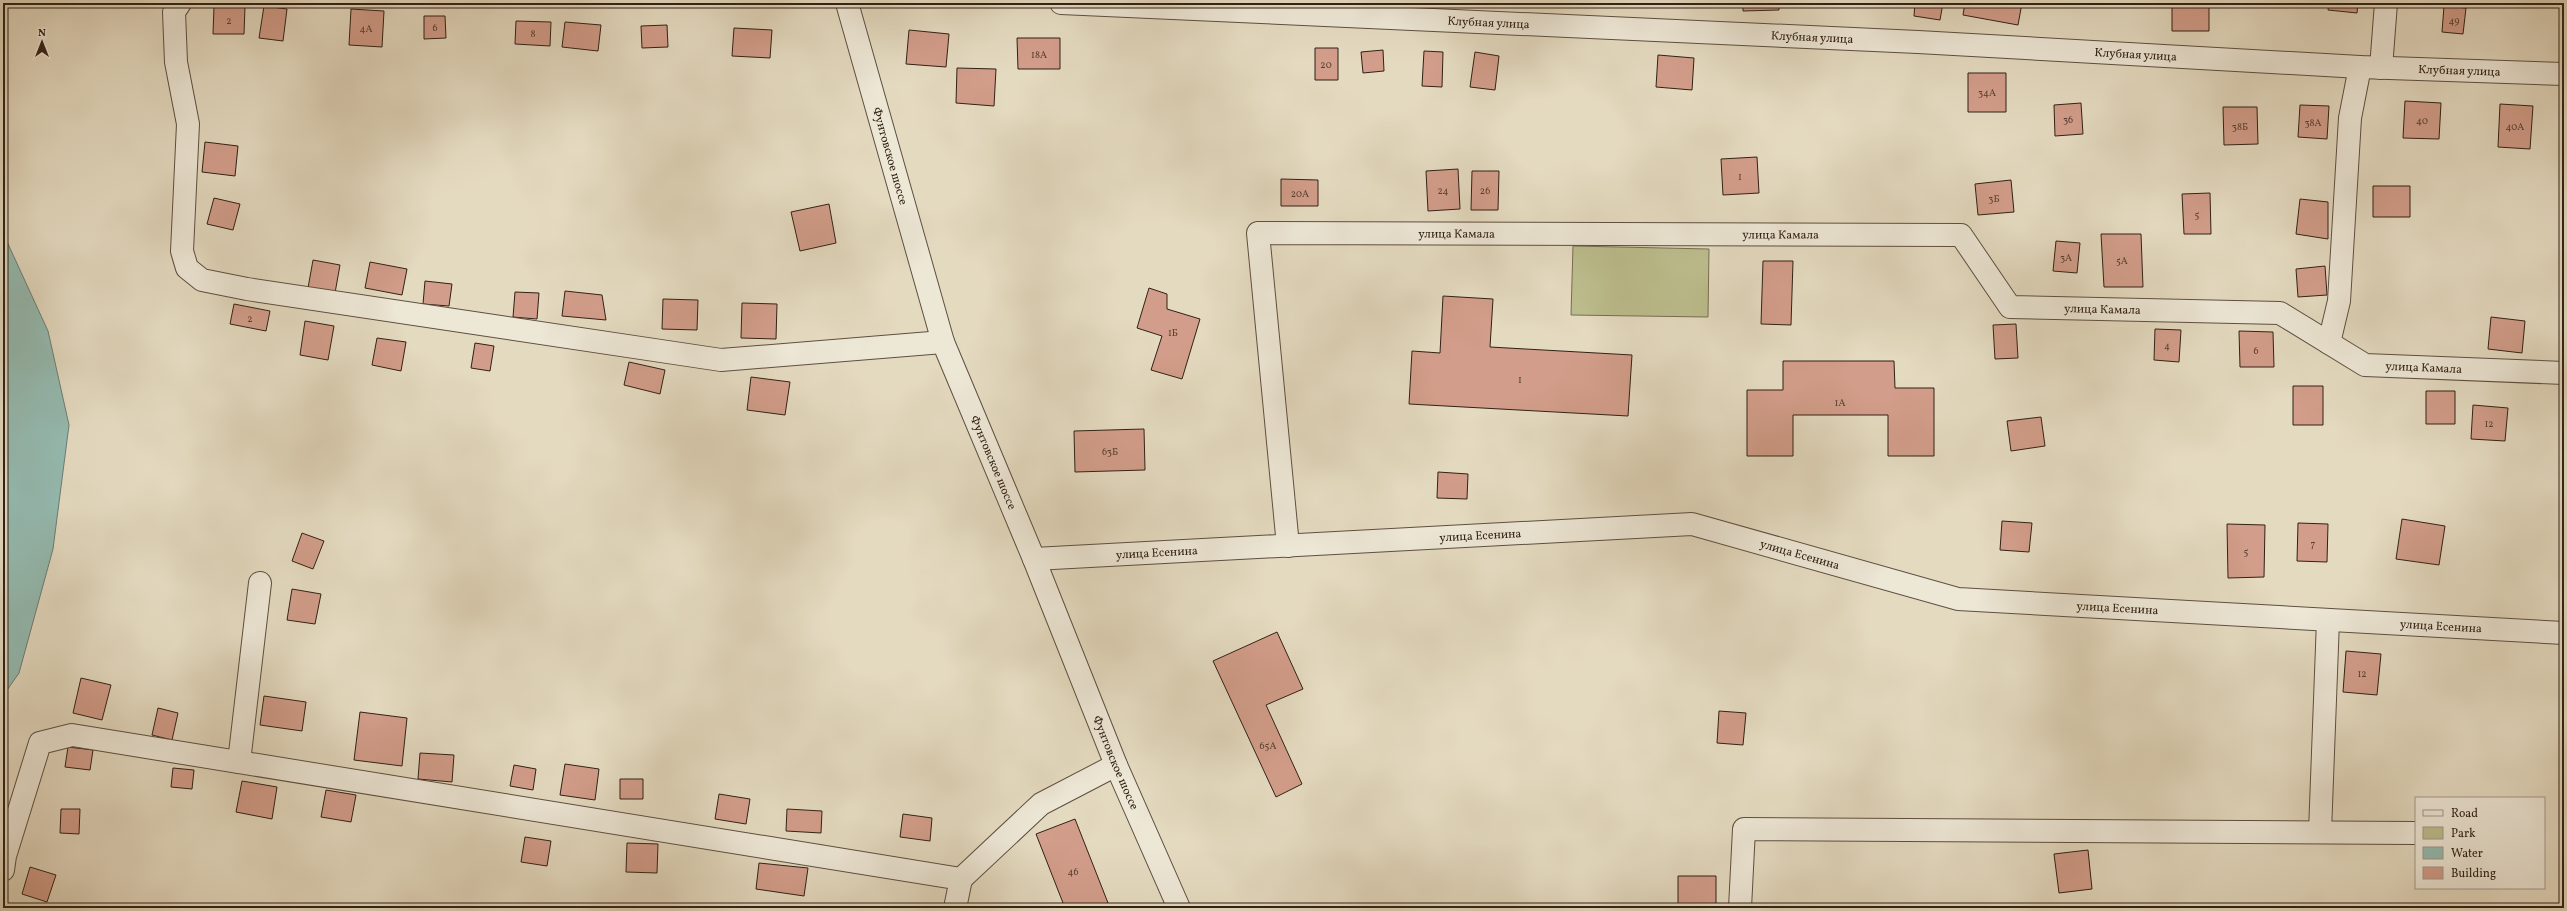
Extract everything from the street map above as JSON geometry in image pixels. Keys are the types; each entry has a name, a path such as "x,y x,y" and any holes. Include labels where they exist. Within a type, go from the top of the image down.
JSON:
{"street":[{"path":"180,3 174,12 176,62 188,124 182,251 187,268 202,280 247,290 721,360 944,342"},
{"name":"Фунтовское шоссе","path":"847,3 944,342 1034,559 1116,765 1179,908"},
{"name":"Клубная улица","path":"1061,3 1246,6 2370,68 2564,74"},
{"path":"2329,343 2339,301 2350,118 2370,68 2386,3"},
{"name":"улица Камала","path":"1288,546 1258,233 1961,236 2010,307 2280,313 2365,365 2564,373"},
{"name":"улица Есенина","path":"1034,559 1692,524 1958,598 2564,633"},
{"path":"239,762 260,583"},
{"path":"2320,832 2328,620"},
{"path":"3,870 5,856 40,743 72,735 961,879"},
{"path":"955,908 961,879 1041,804 1116,765"},
{"path":"1740,908 1744,829 2415,832"}],"green space":[{"path":"1573,246 1709,249 1708,317 1571,315"}],"water":[{"path":"3,233 48,331 69,425 53,549 19,673 3,696"}],"building":[{"path":"1634,3 1634,4 1601,4"},
{"path":"1743,3 1779,3 1779,10 1743,11"},
{"path":"1915,3 1943,3 1940,20 1914,16"},
{"path":"1965,3 2022,3 2018,25 1963,15"},
{"path":"2172,3 2209,3 2209,31 2172,31"},
{"path":"2329,3 2358,3 2357,13 2328,10"},
{"path":"214,6 245,6 244,34 213,34"},
{"path":"264,6 287,9 283,41 259,38"},
{"path":"2444,6 2466,8 2463,34 2442,32"},
{"path":"351,9 384,11 382,47 349,45"},
{"path":"424,16 445,16 446,38 424,39"},
{"path":"516,21 551,22 550,46 515,44"},
{"path":"565,22 601,25 598,51 562,47"},
{"path":"667,25 668,47 642,48 641,26"},
{"path":"734,28 772,30 770,58 732,56"},
{"path":"909,30 949,34 946,67 906,64"},
{"path":"1017,38 1060,38 1060,69 1018,69"},
{"path":"1315,48 1338,48 1338,80 1315,80"},
{"path":"1383,50 1384,71 1363,73 1361,52"},
{"path":"1424,51 1443,52 1442,87 1422,86"},
{"path":"1475,52 1499,56 1495,90 1470,87"},
{"path":"1658,55 1694,58 1692,90 1656,87"},
{"path":"957,68 996,69 994,106 956,103"},
{"path":"1968,73 2006,73 2006,112 1968,112"},
{"path":"2405,101 2441,103 2439,139 2403,138"},
{"path":"2081,103 2083,134 2055,136 2054,105"},
{"path":"2500,104 2533,106 2530,149 2498,147"},
{"path":"2300,105 2329,106 2327,139 2298,137"},
{"path":"2223,107 2257,107 2258,144 2224,145"},
{"path":"205,142 238,146 235,176 202,172"},
{"path":"1757,157 1759,193 1723,195 1721,159"},
{"path":"1458,169 1460,209 1428,211 1426,171"},
{"path":"1472,171 1499,171 1498,210 1471,210"},
{"path":"1281,179 1318,180 1318,206 1281,206"},
{"path":"2011,180 2014,212 1978,215 1975,184"},
{"path":"2373,186 2410,186 2410,217 2373,217"},
{"path":"2210,193 2211,234 2184,234 2182,194"},
{"path":"214,198 240,204 233,230 207,224"},
{"path":"2300,199 2328,202 2328,239 2296,234"},
{"path":"829,204 836,243 800,251 791,212"},
{"path":"2101,234 2141,234 2143,287 2104,287"},
{"path":"2056,241 2080,243 2077,273 2053,271"},
{"path":"313,260 340,265 335,293 308,288"},
{"path":"1763,261 1793,261 1791,325 1761,324"},
{"path":"370,262 407,269 402,295 365,288"},
{"path":"2325,266 2327,295 2298,297 2296,269"},
{"path":"425,281 452,284 449,306 423,304"},
{"path":"1149,288 1167,294 1167,309 1200,319 1182,379 1151,370 1162,336 1137,328"},
{"path":"565,291 602,295 606,320 562,316"},
{"path":"515,292 539,293 537,319 513,317"},
{"path":"1443,296 1493,299 1490,347 1632,355 1628,416 1409,404 1412,351 1440,353"},
{"path":"663,299 698,300 697,330 662,329"},
{"path":"742,303 777,304 776,339 741,338"},
{"path":"234,304 270,311 266,331 230,324"},
{"path":"2491,317 2525,321 2522,353 2488,349"},
{"path":"305,321 334,326 328,360 300,355"},
{"path":"2016,324 2018,358 1995,359 1993,325"},
{"path":"2155,329 2181,330 2179,362 2154,360"},
{"path":"2239,331 2273,332 2274,367 2240,367"},
{"path":"377,338 406,342 401,371 372,365"},
{"path":"475,343 494,346 490,371 471,368"},
{"path":"1783,361 1894,361 1895,388 1934,388 1934,456 1888,456 1888,415 1793,415 1793,456 1747,456 1747,390 1783,390"},
{"path":"629,362 665,370 660,394 624,385"},
{"path":"751,377 790,382 785,415 747,410"},
{"path":"2293,386 2323,386 2323,425 2293,425"},
{"path":"2426,391 2455,391 2455,424 2426,424"},
{"path":"2473,405 2508,408 2505,441 2471,439"},
{"path":"2041,417 2045,446 2011,451 2007,421"},
{"path":"1144,429 1145,470 1075,472 1074,431"},
{"path":"1438,472 1468,474 1467,499 1437,498"},
{"path":"2402,519 2445,526 2439,565 2396,559"},
{"path":"2002,521 2032,523 2029,552 2000,550"},
{"path":"2298,523 2328,524 2327,562 2297,561"},
{"path":"2227,524 2265,525 2264,577 2228,578"},
{"path":"302,533 324,541 313,569 292,561"},
{"path":"292,589 321,594 315,624 287,620"},
{"path":"1277,632 1303,689 1266,705 1302,784 1276,797 1213,661"},
{"path":"2346,651 2381,654 2377,695 2343,692"},
{"path":"81,678 111,685 102,720 73,713"},
{"path":"264,696 306,702 302,731 260,725"},
{"path":"158,708 178,713 172,740 152,735"},
{"path":"1719,711 1746,713 1743,745 1717,743"},
{"path":"360,712 407,718 402,766 354,760"},
{"path":"68,747 93,750 90,770 65,767"},
{"path":"420,753 454,755 452,782 418,779"},
{"path":"565,764 599,769 595,800 560,795"},
{"path":"514,765 536,769 533,790 510,786"},
{"path":"173,768 194,770 192,789 171,787"},
{"path":"620,779 643,779 643,799 620,799"},
{"path":"242,781 277,787 272,819 236,812"},
{"path":"326,790 356,795 351,822 321,817"},
{"path":"719,794 750,799 746,824 715,819"},
{"path":"61,809 80,809 79,834 60,833"},
{"path":"787,809 822,811 821,833 786,831"},
{"path":"903,814 932,818 930,841 900,837"},
{"path":"1075,819 1110,908 1065,908 1036,834"},
{"path":"525,837 551,841 547,866 521,862"},
{"path":"627,843 658,844 657,873 626,872"},
{"path":"2088,850 2092,889 2059,893 2054,854"},
{"path":"759,863 808,868 804,896 756,889"},
{"path":"30,867 56,875 47,902 22,894"},
{"path":"1678,876 1716,876 1716,906 1678,906"}]}
